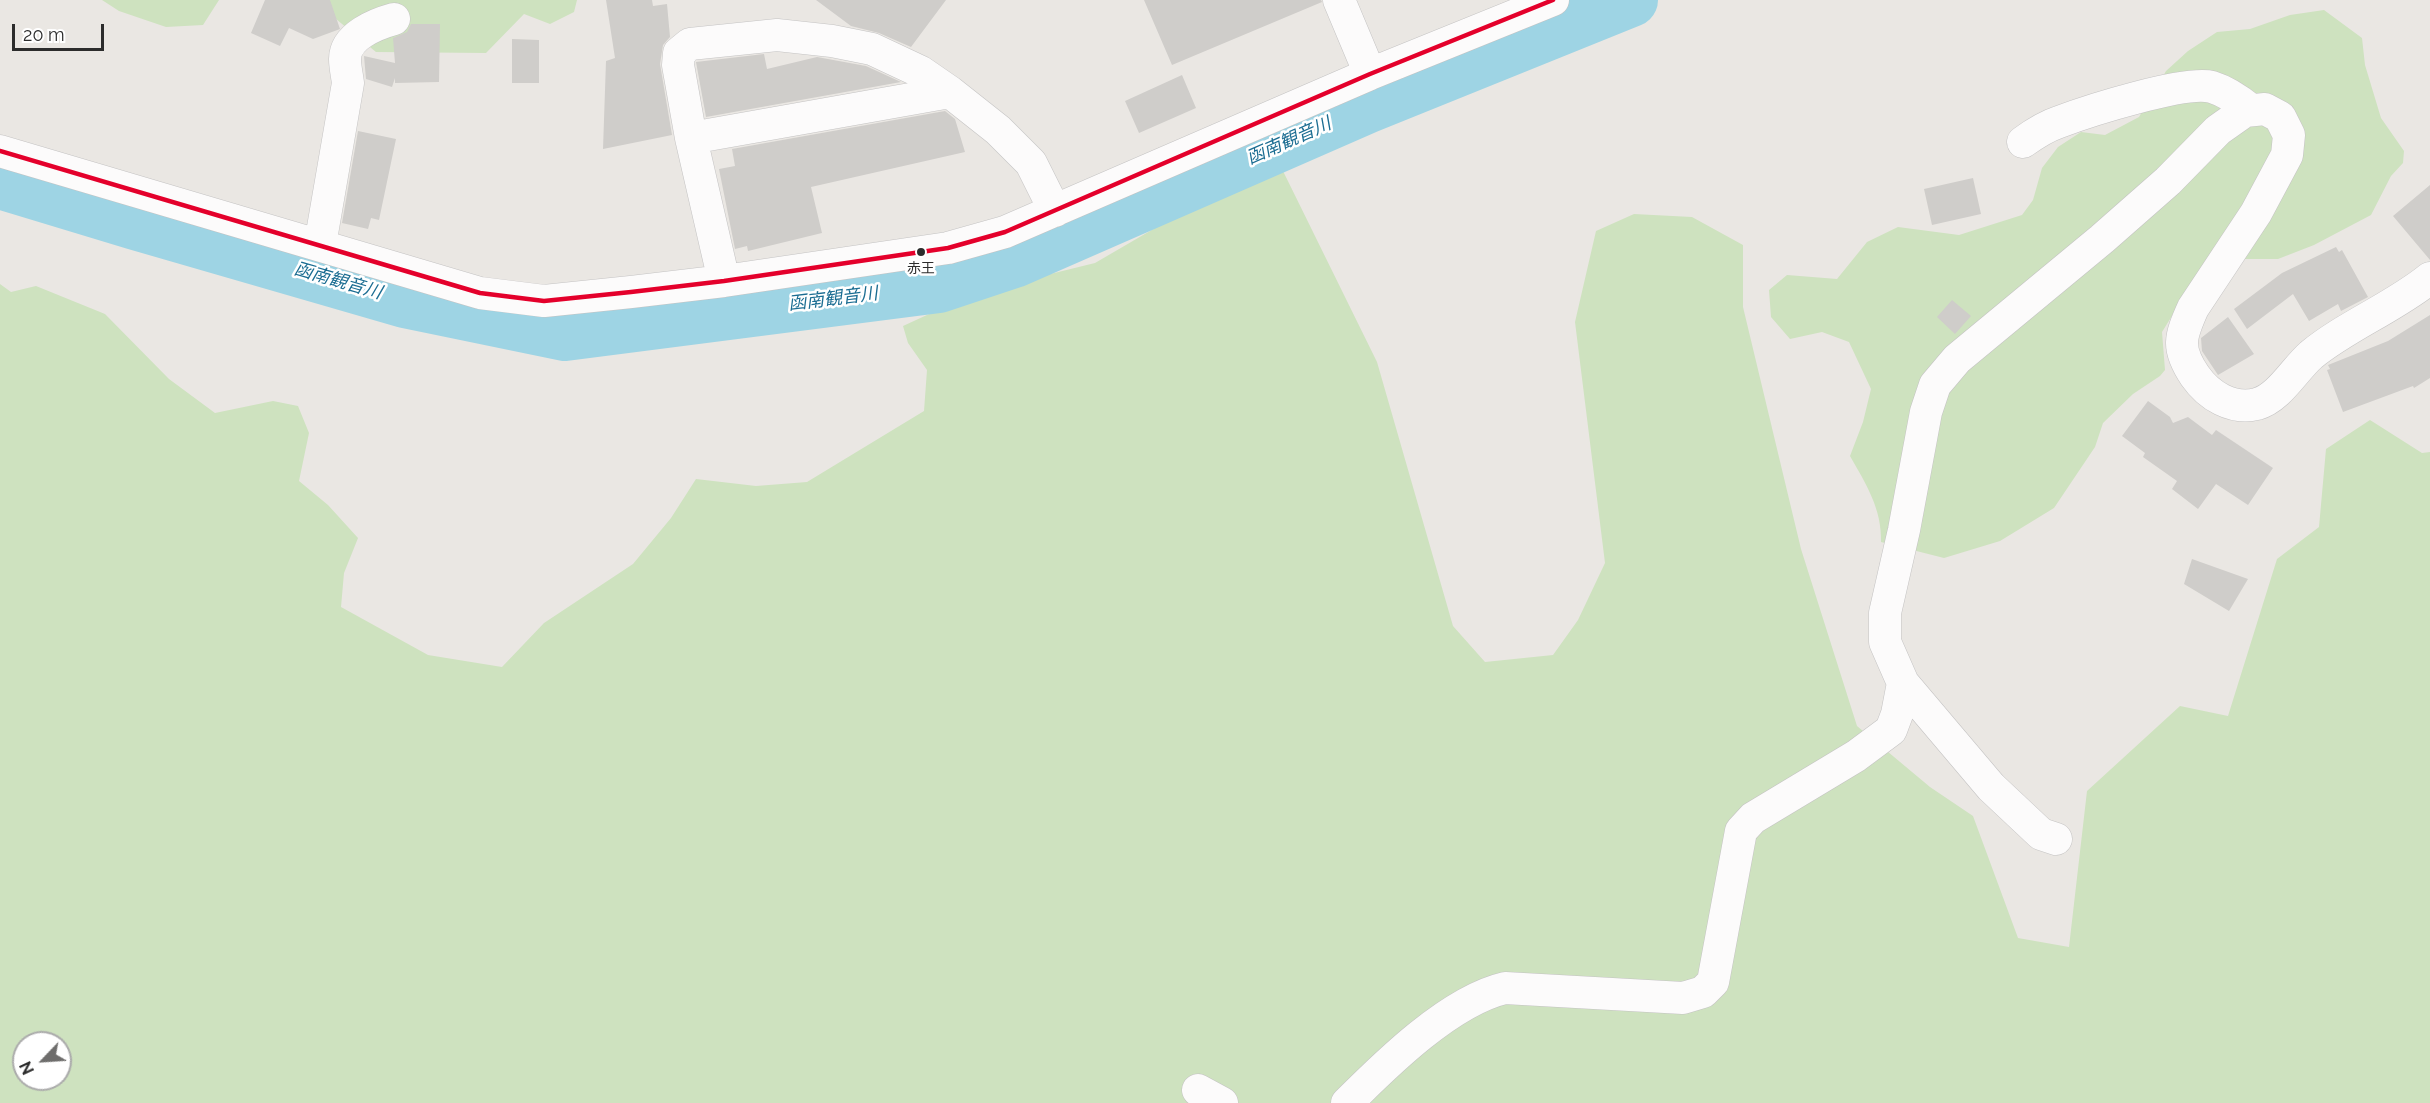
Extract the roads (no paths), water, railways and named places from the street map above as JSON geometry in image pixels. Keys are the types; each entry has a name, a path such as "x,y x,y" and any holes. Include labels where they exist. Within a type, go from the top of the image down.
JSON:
{"street":[{"path":"1339,0 1370,74"},
{"path":"0,151 480,293 544,301 724,281 948,248 1005,232 1370,74 1553,0"},
{"path":"320,245 348,83 344,57 348,46 357,36 383,22 394,19"},
{"path":"724,281 691,138 678,65 679,52 690,44 777,34 872,49 921,72 998,130 1031,163 1055,211"},
{"path":"2023,142 2057,122 2135,98 2194,85 2212,87 2241,102 2251,110"},
{"path":"691,138 950,92"},
{"path":"2056,839 2041,834 1990,787 1904,682 1885,642 1884,613 1904,530 1926,412 1935,385 1957,359 2144,203 2218,130 2245,111 2265,109 2280,117 2289,135 2289,147 2256,213 2193,308 2185,325 2181,340 2182,351 2198,380 2210,394 2235,405 2260,403 2276,392 2293,372 2319,348 2382,311 2430,278"},
{"path":"1347,1103 1403,1050 1461,1007 1485,993 1505,988 1683,998 1703,992 1713,982 1741,831 1753,819 1856,756 1891,730 1904,682"}],"waterway":[{"name":"函南観音川","path":"0,182 405,301 565,334 939,286 1014,261 1366,107 1631,0"}],"place":[{"name":"赤王","path":"921,252"}]}
